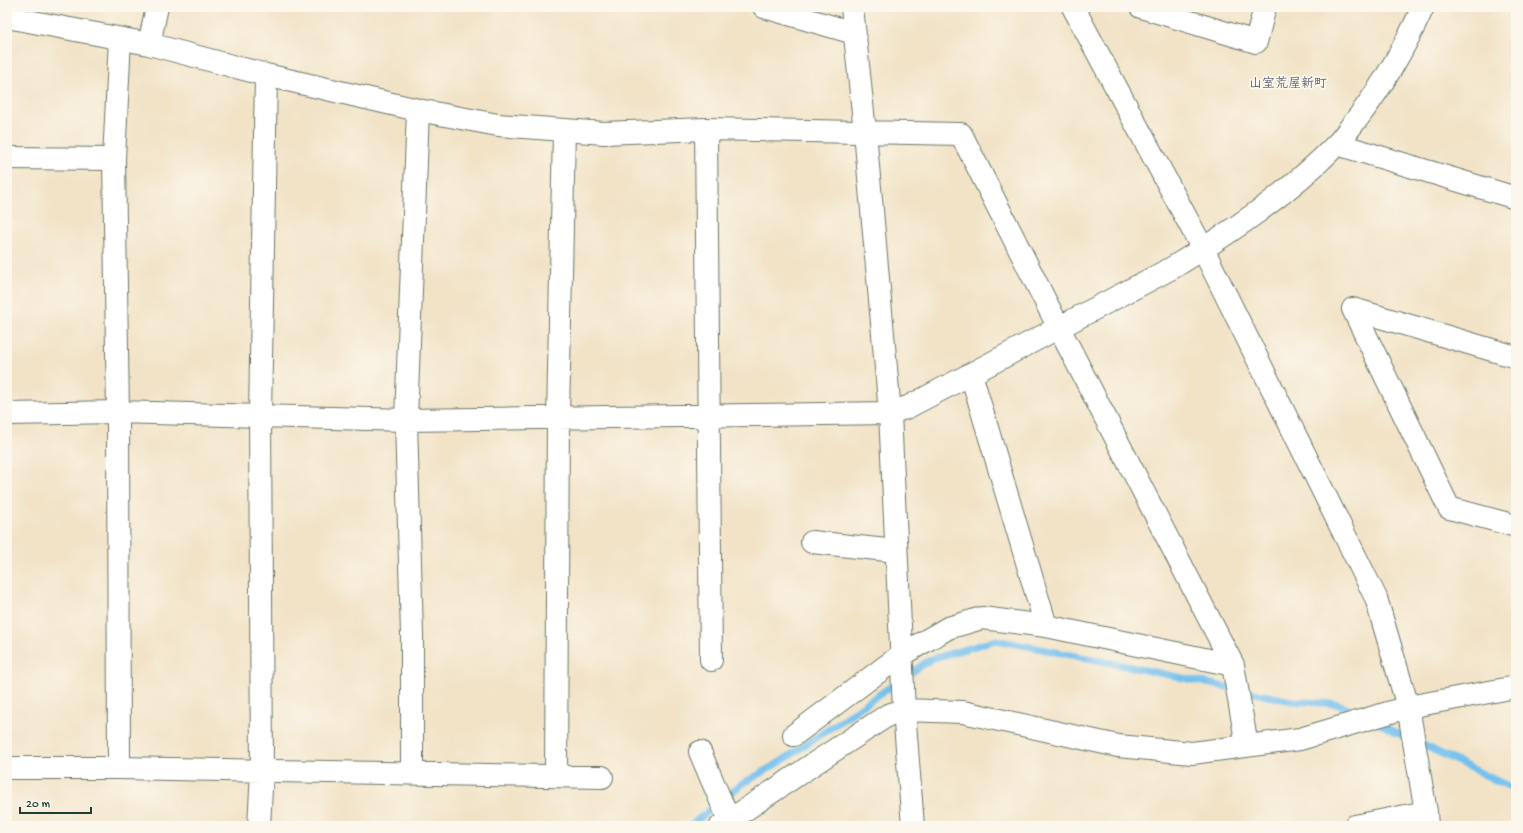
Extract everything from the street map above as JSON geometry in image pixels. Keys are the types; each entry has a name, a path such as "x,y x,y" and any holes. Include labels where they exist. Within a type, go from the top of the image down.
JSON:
{"street":[{"path":"149,44 157,7"},
{"path":"764,7 854,33"},
{"path":"852,7 890,413 904,703 913,826"},
{"path":"1074,7 1203,249 1376,598 1408,707 1427,819 1354,826"},
{"path":"1141,7 1256,42 1265,7"},
{"path":"7,414 118,412 406,420 890,413 908,407 1172,268 1203,249 1290,188 1337,144 1377,92 1408,39 1423,7"},
{"path":"7,17 149,44 266,75 418,110 498,125 604,133 706,129 961,134 1233,669 1248,746"},
{"path":"119,768 118,412 114,159 120,39"},
{"path":"259,826 262,771 260,416 266,75"},
{"path":"412,773 412,635 406,420 418,110"},
{"path":"706,129 709,335 708,416 710,660"},
{"path":"556,775 558,418 564,130"},
{"path":"1337,144 1515,194"},
{"path":"7,158 114,159"},
{"path":"1516,357 1353,309 1449,508 1516,526"},
{"path":"971,374 1046,626"},
{"path":"812,542 896,551"},
{"path":"794,735 902,658 948,628 982,618 1046,626 1233,669"},
{"path":"700,752 726,821 904,703 963,712 1118,746 1192,753 1300,739 1408,707 1516,687"},
{"path":"7,768 119,768 602,777"}],"waterway":[{"path":"690,826 742,784 782,761 931,659 996,640 1292,701 1338,704 1361,715"},
{"path":"1376,722 1409,739"},
{"path":"1419,743 1516,790"}],"district":[{"name":"山室荒屋新町","path":"1288,82"}]}
